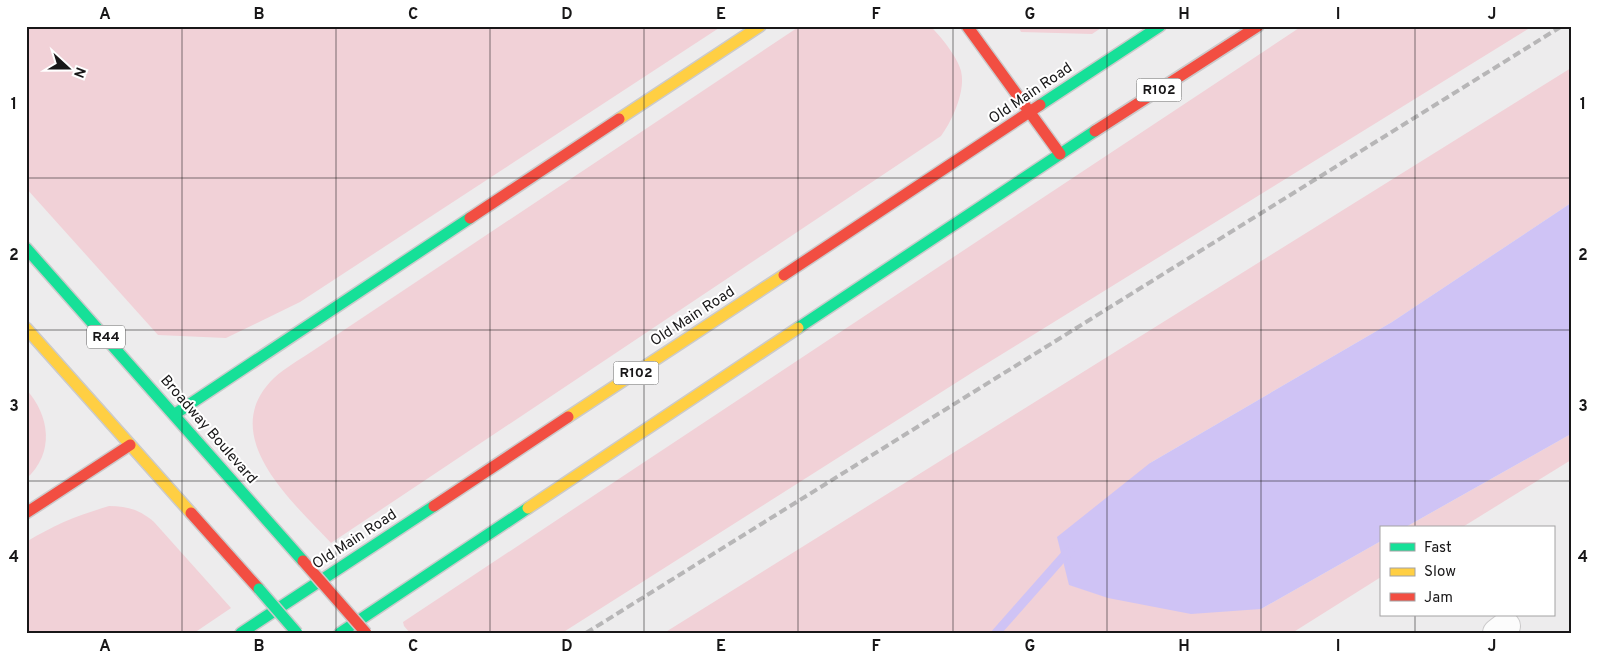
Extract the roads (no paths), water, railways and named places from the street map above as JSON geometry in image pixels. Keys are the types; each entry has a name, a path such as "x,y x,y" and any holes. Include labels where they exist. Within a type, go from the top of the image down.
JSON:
{"main road":[{"path":"175,414 760,26"},
{"path":"967,26 1060,154"},
{"name":"Old Main Road","path":"241,633 1160,26"},
{"name":"R102","path":"340,633 1060,154 1258,26"},
{"name":"Broadway Boulevard","path":"26,248 175,414 366,633"},
{"path":"26,328 297,633"},
{"path":"26,513 130,445"}],"waterway":[{"path":"996,633 1064,556 1070,552"}],"railway":[{"path":"586,633 1562,26"}]}
